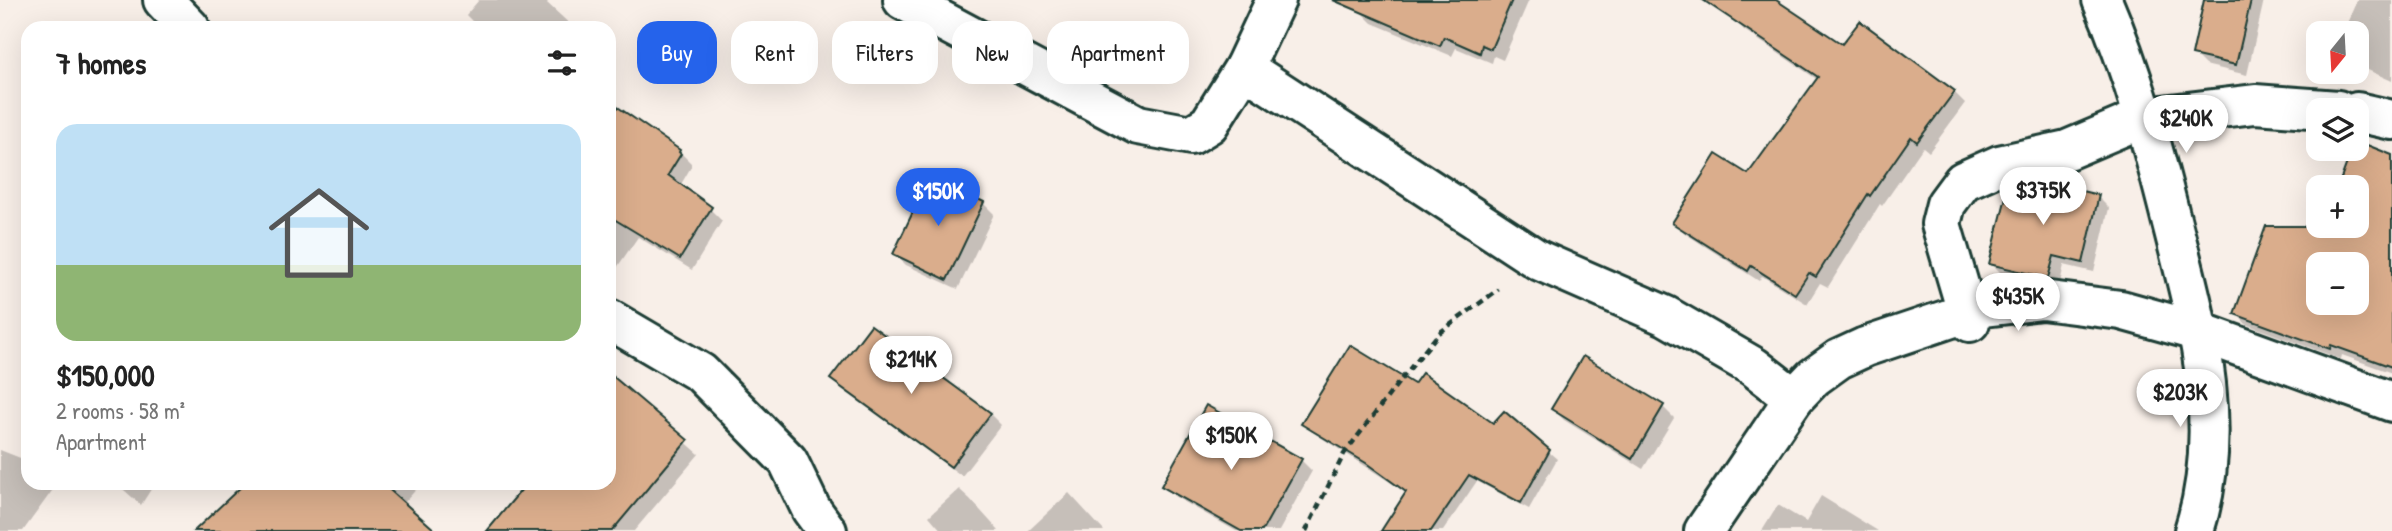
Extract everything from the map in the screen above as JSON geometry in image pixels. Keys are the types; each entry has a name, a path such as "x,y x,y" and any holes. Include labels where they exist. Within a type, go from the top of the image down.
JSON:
{"street":[{"path":"163,0 183,21"},
{"path":"903,0 1138,125 1191,135 1209,124 1244,68 1276,0"},
{"path":"2102,0 2146,117 2200,332 2210,412 2209,464 2194,531"},
{"path":"1244,68 1538,260 1666,316 1754,367 1794,398"},
{"path":"1969,317 1941,224 1946,204 1963,181 1999,165 2067,150 2146,117 2255,103 2306,107"},
{"path":"2369,115 2392,120"},
{"path":"1704,531 1794,398 1814,377 1839,359 1865,346 1969,317 1984,307 2042,300 2121,310 2200,332 2392,402"},
{"path":"616,323 701,373 788,461 811,509 827,531"}],"path":[{"path":"1306,531 1345,454 1439,333 1538,260"}],"building":[{"path":"1333,0 1512,0 1491,49 1482,45 1480,53 1444,37 1440,46"},
{"path":"1703,0 1776,0 1842,44 1860,21 1955,91 1917,142 1911,137 1870,196 1868,194 1816,277 1809,273 1795,294 1751,266 1748,271 1672,223 1716,154 1748,174 1818,77"},
{"path":"2204,0 2251,0 2236,65 2192,55"},
{"path":"616,106 680,150 681,154 668,175 712,207 680,259 616,220"},
{"path":"2369,146 2392,155 2392,367 2331,345 2330,349 2234,314 2266,226 2306,226 2306,238 2369,238 2369,175 2342,175 2348,161 2369,161"},
{"path":"930,176 984,202 947,280 893,254"},
{"path":"2034,180 2099,195 2083,263 2054,256 2048,278 1989,264 2009,185"},
{"path":"871,325 991,413 951,467 830,379"},
{"path":"1350,345 1414,384 1422,373 1493,423 1504,411 1550,450 1521,503 1469,475 1431,531 1381,531 1406,492 1366,463 1301,424"},
{"path":"1583,356 1664,405 1632,459 1551,409"},
{"path":"616,379 688,440 612,531 487,531 521,490 616,490"},
{"path":"1206,405 1302,459 1262,531 1241,531 1161,486"},
{"path":"238,490 390,490 436,531 194,531"}]}
